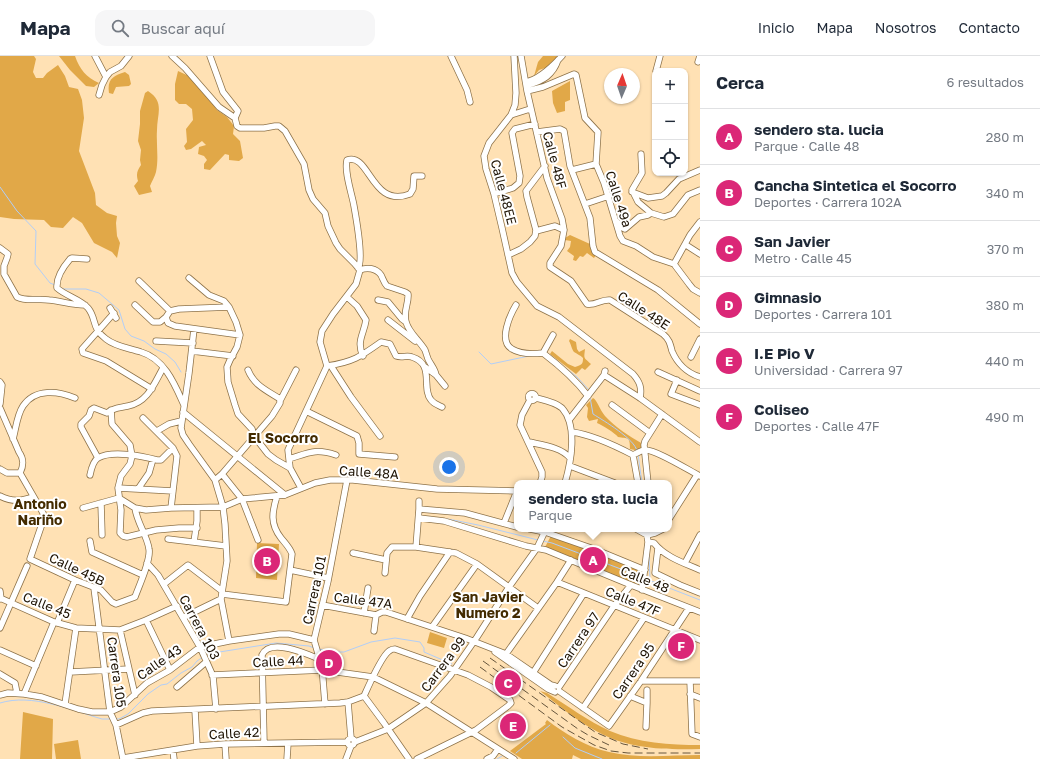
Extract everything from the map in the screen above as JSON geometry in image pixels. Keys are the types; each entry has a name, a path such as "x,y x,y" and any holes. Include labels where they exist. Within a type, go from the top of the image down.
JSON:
{"street":[{"path":"94,56 97,58 106,77"},
{"path":"99,95 106,77 110,72 121,66 129,56"},
{"path":"172,56 185,68 219,107 235,118"},
{"path":"210,56 223,92 238,111 235,118 237,126 240,128 264,128 279,126 285,131 304,164 309,190 313,199 325,213 328,226 336,243 359,269"},
{"path":"451,56 467,90 470,102"},
{"name":"Calle 48EE","path":"514,56 516,93 515,105 511,115 489,143 484,153 486,169 494,194 513,276 540,308 562,320 633,374 640,384 640,398"},
{"name":"Calle 48F","path":"521,56 530,109 535,124 547,178 562,219 564,230"},
{"path":"657,68 660,56"},
{"path":"526,86 539,82 549,76 560,58"},
{"path":"526,86 543,87 574,74 576,75 585,118 598,132 596,164 572,170"},
{"path":"511,115 530,109"},
{"path":"494,194 515,187 519,183 520,176 512,133 515,129 535,124"},
{"path":"536,132 560,129 564,131 572,170 590,218 593,248 596,254 658,290 700,324"},
{"path":"641,154 642,173 637,183 632,188 632,192 638,202 651,213 664,217 671,215 686,197 700,190"},
{"path":"380,436 329,366 320,337 329,320 356,284 361,263 360,243 346,164 347,160 356,159 365,168 376,186 394,197 410,194 413,188 414,176 422,176"},
{"name":"Calle 49a","path":"596,164 623,241 636,246 653,257 674,264"},
{"path":"508,255 522,249 535,236 536,231 526,191 545,166"},
{"path":"632,192 648,198 662,196 679,179 700,170"},
{"path":"585,204 608,196"},
{"path":"616,220 623,228 625,228 639,217 651,213"},
{"path":"700,222 690,235 686,245 674,264 693,289 700,293"},
{"path":"536,231 555,226 564,230"},
{"name":"Calle 48E","path":"564,230 563,242 550,263 550,266 571,281 587,304 591,305 602,300 610,300 663,334 668,338 673,352 682,366 692,374 700,377"},
{"path":"686,245 700,254"},
{"path":"0,248 8,254 3,270 18,297 28,300 49,300 69,304 85,305"},
{"path":"87,259 70,259 59,277 57,285 85,305 89,310 98,332 112,343 147,355 163,368 171,376 184,405"},
{"path":"359,269 371,269 379,273 387,286 408,294 408,302 405,312 406,322 411,333 425,350 428,360 435,369 436,375"},
{"path":"189,278 209,295 224,301 229,307 239,333 238,347 227,367 227,376 238,414 252,429 254,436 268,454 290,468"},
{"path":"139,281 170,311"},
{"path":"347,297 357,306 366,320 361,334 359,348 363,356"},
{"path":"378,300 388,302 406,322"},
{"path":"135,305 153,322 160,322 170,311 178,309 229,307"},
{"path":"516,305 510,316 506,329 508,345 511,349 522,352 543,353 565,370 580,385 588,396"},
{"path":"110,308 115,315 82,349 83,353 106,361 152,389"},
{"path":"166,317 170,325 194,329 239,333"},
{"path":"388,320 420,344"},
{"path":"194,329 181,420 183,435 202,464 215,480 222,507 225,524 227,562 222,595 229,641"},
{"path":"543,353 553,335"},
{"path":"691,357 700,339"},
{"path":"156,341 193,344"},
{"path":"329,366 353,361 363,356 381,342 390,344 396,356 411,356 416,358 436,375 445,386"},
{"path":"192,351 231,358"},
{"path":"301,488 290,468 287,454 288,447 329,366"},
{"path":"425,367 429,397 432,402 442,407"},
{"path":"98,458 81,427 81,424 89,416 92,409 106,413 111,410 136,405 143,401 152,389 163,368"},
{"path":"248,370 259,387 279,399"},
{"path":"215,480 222,474 272,416 280,403 279,399 296,370"},
{"path":"658,372 700,391"},
{"path":"569,420 605,373 700,442"},
{"path":"677,380 671,394 700,405"},
{"path":"0,382 2,384 0,404"},
{"path":"13,439 23,405 34,396 46,392 56,392 75,398"},
{"path":"541,480 542,472 520,425 522,415 533,399 554,404 562,408 569,420 572,432 570,466 566,480"},
{"path":"612,405 650,433"},
{"path":"0,408 23,462 23,467 20,473"},
{"path":"111,410 112,424 130,444 132,456 130,464 121,476 118,488 121,510 120,533 127,537 143,532 167,528 197,528"},
{"path":"306,411 358,436 359,454 395,457"},
{"path":"183,412 285,495"},
{"path":"648,480 644,450 645,441 662,414"},
{"path":"143,418 173,448 178,456 171,508"},
{"path":"157,431 169,424 181,420"},
{"path":"572,432 602,441 634,454 644,450 660,455 699,476 672,515"},
{"path":"529,442 556,449 568,455 570,458"},
{"path":"90,475 94,462 98,458 109,455 137,455 161,460 173,448"},
{"path":"289,459 316,451 324,451 336,455"},
{"path":"634,454 638,480"},
{"path":"138,489 149,472 152,459"},
{"path":"570,466 607,480"},
{"path":"0,469 7,473 20,473"},
{"path":"0,496 16,501 33,497 20,473"},
{"path":"222,474 242,499 258,540"},
{"name":"Calle 48A","path":"119,498 135,508 146,510 222,507 242,499 285,495 301,488 330,480 347,480 437,489 514,491"},
{"name":"Carrera 101","path":"325,704 323,670 315,643 347,480"},
{"path":"118,488 173,491"},
{"path":"164,584 188,565 222,595 286,602 292,552 279,536 272,522 277,496"},
{"name":"Calle 45B","path":"33,497 43,513 44,518 30,559 75,580 101,590 112,602 116,604 135,597 143,575"},
{"path":"83,508 119,498"},
{"path":"504,523 514,498"},
{"path":"416,547 419,501"},
{"path":"101,503 102,535"},
{"path":"90,541 92,552 143,575 149,557 149,550 137,520 135,508"},
{"path":"194,542 197,528 197,508"},
{"path":"419,509 465,513 514,526"},
{"name":"Calle 48","path":"419,518 444,521 526,546 538,547 631,585 642,587 700,612"},
{"name":"Calle 48","path":"545,532 594,549 644,572"},
{"name":"Carrera 99","path":"351,742 388,729 426,703 454,670 538,547 545,532"},
{"path":"642,587 644,572 653,544 655,532 647,533 653,544 700,570"},
{"path":"685,563 700,535"},
{"path":"168,539 226,546"},
{"name":"Calle 48","path":"653,544 655,573 700,593"},
{"path":"385,573 388,550 392,547 416,547 456,553 477,564 538,608"},
{"path":"407,618 450,552"},
{"path":"353,553 386,560"},
{"path":"506,654 558,582 571,560"},
{"name":"Carrera 103","path":"147,563 164,584 200,647 212,675 216,709"},
{"path":"432,628 477,564"},
{"path":"0,628 27,566"},
{"name":"Calle 47A","path":"290,570 328,578"},
{"path":"24,694 75,580"},
{"name":"Calle 47F","path":"558,582 700,640"},
{"name":"Carrera 97","path":"557,689 614,606 631,585"},
{"name":"Carrera 105","path":"94,588 111,715 116,725 123,758"},
{"path":"364,613 368,588"},
{"path":"0,591 0,599"},
{"path":"533,673 584,593"},
{"path":"184,617 222,595"},
{"name":"Calle 45","path":"0,599 11,602 56,622 76,628 120,630 177,606"},
{"name":"Calle 47A","path":"322,605 376,615 386,612 474,641 492,650 531,678 557,689"},
{"name":"Carrera 95","path":"609,726 641,681 689,608"},
{"path":"374,631 376,615"},
{"path":"583,708 644,618"},
{"path":"146,620 170,670"},
{"path":"65,704 76,628"},
{"path":"120,630 135,695"},
{"name":"Calle 43","path":"111,715 147,683 170,670 200,647 229,641 279,634 289,634 315,643"},
{"path":"264,742 262,655 268,649 283,648 318,656"},
{"path":"116,725 143,713 152,711 348,702 364,696 387,653 396,649 468,675 510,700 510,704 483,726 426,757 417,759"},
{"path":"0,650 36,666"},
{"name":"Calle 47A","path":"492,650 506,654 609,726"},
{"path":"177,687 205,659"},
{"path":"70,672 128,669"},
{"name":"Calle 44","path":"212,675 323,670 373,677 426,703 511,758"},
{"path":"0,674 15,683 17,693"},
{"path":"641,681 700,681"},
{"path":"690,681 692,734 700,737"},
{"path":"646,727 647,690"},
{"path":"0,695 17,693 42,697 92,712 111,715"},
{"path":"690,694 700,698"},
{"path":"364,696 409,759"},
{"path":"630,696 647,704"},
{"path":"346,759 351,742 348,702"},
{"path":"195,710 197,746"},
{"name":"Calle 42","path":"123,758 197,746 225,744 264,742 323,744 351,742"},
{"path":"287,759 288,743"},
{"path":"225,744 226,759"},
{"path":"487,759 493,756 498,749"},
{"path":"173,751 174,759"}],"shaded area":[{"path":"0,56 34,56 36,59 33,72 36,78 43,78 58,65 65,76 69,87 78,89 82,100 84,118 79,151 95,193 96,205 107,213 117,216 117,236 120,243 117,258 112,252 94,243 82,223 73,217 63,228 51,227 44,220 0,217"},
{"path":"59,56 75,56 84,72 90,78 99,83 94,87 86,86"},
{"path":"543,56 559,56 548,67 539,70 534,76 538,62"},
{"path":"178,71 193,78 217,110 227,117 234,126 233,134 240,141 243,158 239,161 229,160 229,155 225,154 210,170 204,169 204,164 207,160 204,156 198,154 199,147 206,145 202,141 191,149 186,150 184,146 187,142 186,129 193,120 192,109 186,104 179,104 175,100 175,84"},
{"path":"125,72 129,75 131,84 129,86 116,87 113,94 109,93 110,81 117,75"},
{"path":"570,81 570,100 565,102 565,111 557,113 553,103 552,91"},
{"path":"148,91 157,99 159,109 157,124 157,167 156,174 150,186 152,192 139,195 134,186 138,181 137,173 141,165 141,150 138,141 140,111 145,93"},
{"path":"570,235 590,244 592,251 596,255 594,258 587,253 583,257 580,256 576,261 573,260 574,256 567,251 570,247 571,241 565,240 565,238"},
{"path":"570,339 576,342 579,352 585,349 585,358 591,364 585,370 582,368 576,374 550,354 552,351 568,364 575,367 581,365 583,358 573,351 569,341"},
{"path":"593,398 603,414 609,420 623,432 643,444 643,448 640,451 630,449 630,442 628,439 618,437 597,423 598,419 589,421 587,417 588,408 586,405"},
{"path":"552,534 641,570 640,586 544,549"},
{"path":"257,543 279,544 277,580 256,578"},
{"path":"430,632 447,638 444,648 427,643"},
{"path":"540,691 547,693 594,723 621,735 643,741 700,745 700,749 661,749 634,745 610,738 568,713"},
{"path":"23,712 53,719 52,759 20,759"},
{"path":"547,720 576,739 600,750 643,756 700,755 700,759 581,759 573,755 572,759 522,759 510,751 546,724 545,723"},
{"path":"78,740 81,759 56,759 54,744"}],"waterway":[{"path":"0,187 17,211 36,231 35,264 50,283 55,285"},
{"path":"63,289 86,289 99,293 119,310 125,329 131,336 144,341 155,349 166,354 175,362 181,372"},
{"path":"479,352 491,364 529,356"},
{"path":"568,370 589,390"},
{"path":"590,397 593,414 631,441 637,451"},
{"path":"638,454 642,480"},
{"path":"448,519 538,540"},
{"path":"543,541 642,577"},
{"path":"649,554 650,580"},
{"path":"646,579 700,600"},
{"path":"319,649 344,652 371,642 395,638 420,642 424,648 424,652 452,664"},
{"path":"207,654 276,643 309,646 314,648"},
{"path":"115,719 119,719 128,714 148,694 161,685 167,684 181,673 192,667 203,657"},
{"path":"0,703 12,700 38,701 65,707 102,719 110,719"},
{"path":"516,753 550,725"},
{"path":"563,737 575,748 602,759"},
{"path":"497,759 502,756"}],"railway":[{"path":"490,658 595,732 623,744 648,749"},
{"path":"483,661 578,729 609,745"},
{"path":"480,667 562,727 594,745 611,751 628,753 700,753"}],"place":[{"name":"sendero sta. lucia","path":"593,560"},
{"name":"Cancha Sintetica el Socorro","path":"267,561"},
{"name":"Coliseo","path":"681,646"},
{"name":"Gimnasio","path":"329,663"},
{"name":"San Javier","path":"508,683"},
{"name":"I.E Pio V","path":"513,726"}],"district":[{"name":"El Socorro","path":"283,437"},
{"name":"Antonio Nariño","path":"40,512"},
{"name":"San Javier Numero 2","path":"488,604"}]}
